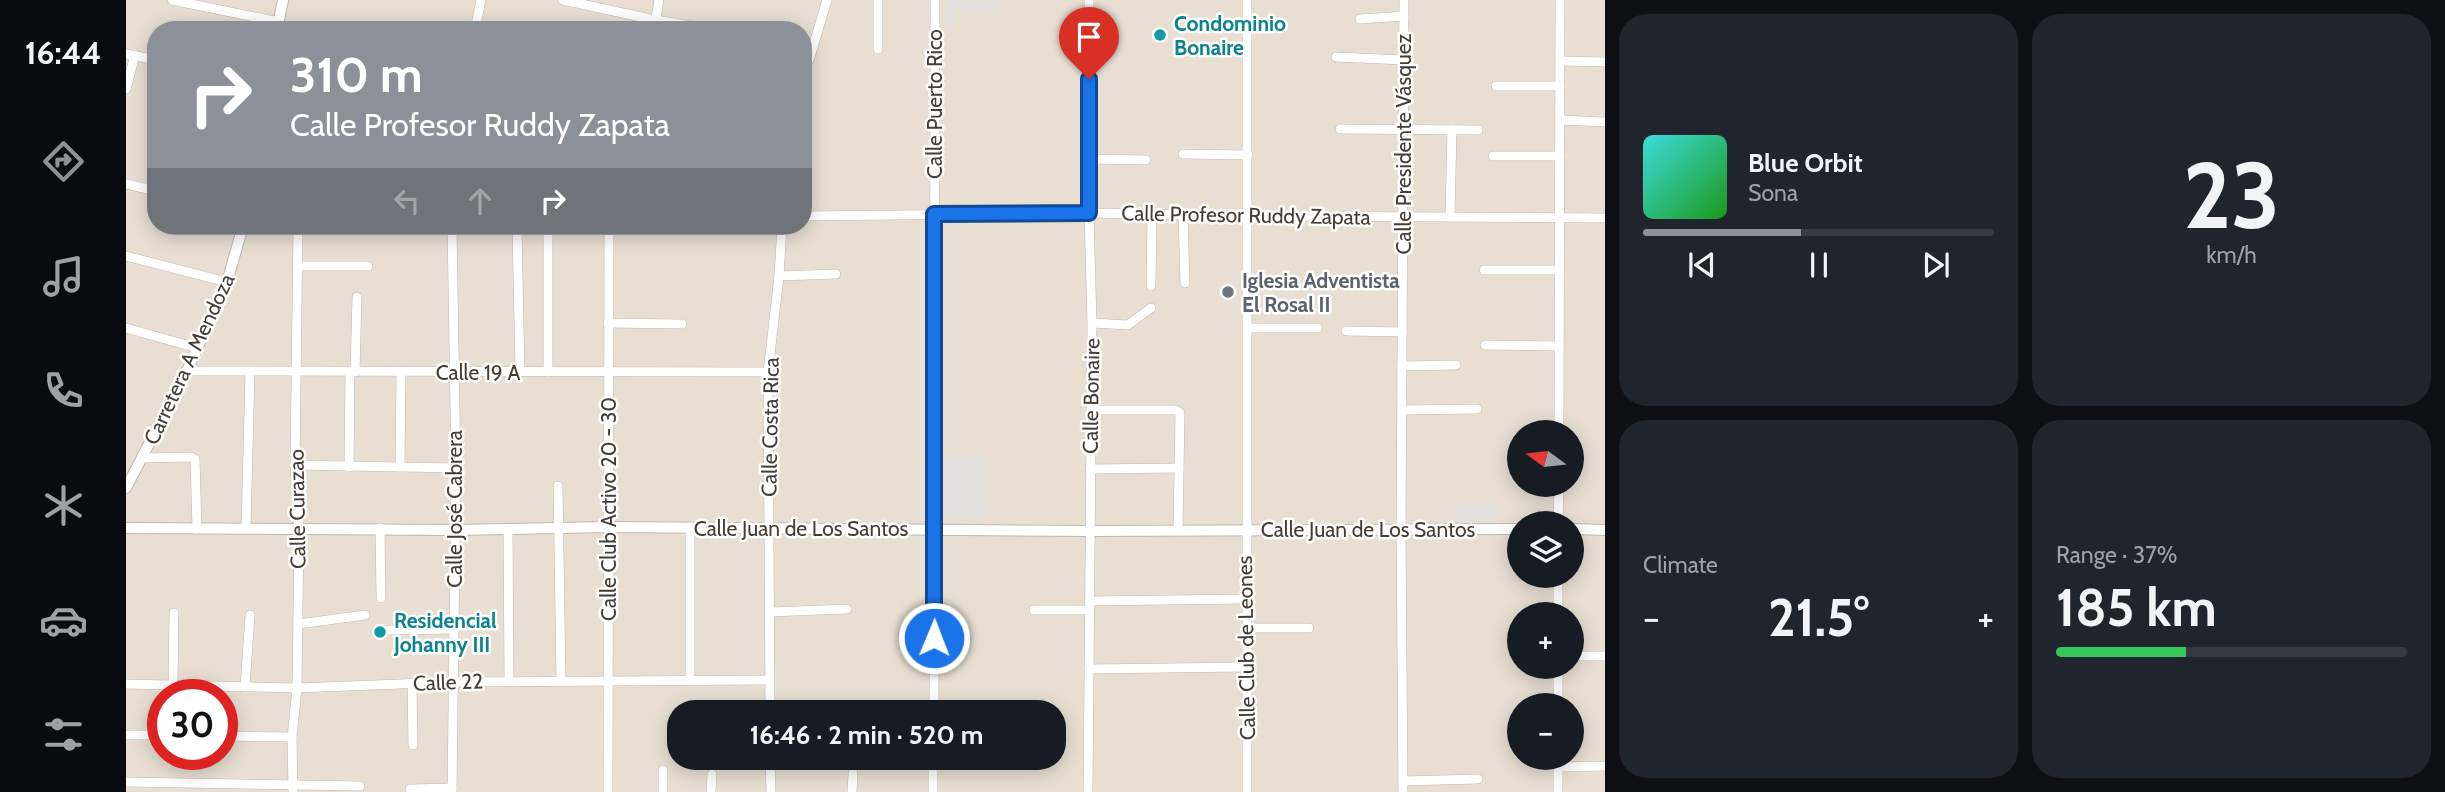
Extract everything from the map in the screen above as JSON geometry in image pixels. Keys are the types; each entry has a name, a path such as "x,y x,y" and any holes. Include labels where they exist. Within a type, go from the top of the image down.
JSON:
{"street":[{"path":"172,0 258,21"},
{"path":"279,21 283,0"},
{"path":"477,21 481,0"},
{"path":"563,0 639,21"},
{"path":"655,21 659,0"},
{"path":"812,50 827,0"},
{"path":"878,0 878,49"},
{"name":"Calle Puerto Rico","path":"934,700 935,0"},
{"name":"Calle Bonaire","path":"1088,792 1092,323 1089,0"},
{"name":"Calle Club de Leones","path":"1247,0 1247,792"},
{"name":"Calle Presidente Vásquez","path":"1403,792 1401,528 1404,0"},
{"path":"1559,420 1560,0"},
{"path":"1360,19 1404,16"},
{"path":"126,89 130,54"},
{"path":"1336,57 1404,60"},
{"path":"1560,61 1605,62"},
{"path":"1496,86 1560,86"},
{"path":"1560,120 1605,122"},
{"path":"1340,129 1478,130"},
{"path":"1450,217 1452,130"},
{"path":"1183,154 1248,155"},
{"path":"1493,156 1560,156"},
{"path":"1089,159 1146,160"},
{"path":"126,184 147,189"},
{"name":"Calle Profesor Ruddy Zapata","path":"812,216 1089,213 1605,218"},
{"path":"1151,286 1152,214"},
{"path":"1182,215 1185,282"},
{"name":"Carretera A Mendoza","path":"126,488 130,472 143,458 187,371 227,282 240,235"},
{"name":"Calle Curazao","path":"293,788 292,737 297,688 299,530 295,465 298,235"},
{"name":"Calle José Cabrera","path":"452,235 456,468 452,790"},
{"path":"517,235 520,372"},
{"path":"548,235 548,372"},
{"name":"Calle Club Activo 20 - 30","path":"608,792 609,235"},
{"name":"Calle Costa Rica","path":"770,700 768,372 781,235"},
{"path":"126,256 227,282"},
{"path":"298,266 368,266"},
{"path":"1484,270 1560,270"},
{"path":"779,276 836,274"},
{"path":"349,467 357,297"},
{"path":"1092,323 1128,325 1152,308"},
{"path":"608,323 682,324"},
{"path":"126,328 197,348"},
{"path":"1247,328 1318,328"},
{"path":"1346,331 1402,332"},
{"path":"1485,345 1559,346"},
{"path":"1402,366 1456,365"},
{"name":"Calle 19 A","path":"187,371 768,372"},
{"path":"246,529 250,372"},
{"path":"400,467 401,373"},
{"path":"1402,410 1477,409"},
{"path":"1091,410 1178,410 1178,530"},
{"path":"143,458 195,459 197,529"},
{"path":"295,465 456,468"},
{"path":"1090,469 1179,468"},
{"path":"558,486 561,680"},
{"path":"690,527 690,680"},
{"name":"Calle Juan de Los Santos","path":"126,528 455,530 690,527 1090,531 1507,529"},
{"path":"380,528 381,598"},
{"path":"508,529 509,681"},
{"path":"1584,529 1605,530"},
{"path":"1034,610 1246,598"},
{"path":"770,611 847,609"},
{"path":"173,679 174,612"},
{"path":"245,687 250,615"},
{"path":"298,624 365,615"},
{"path":"1246,628 1309,628"},
{"path":"389,630 453,629"},
{"path":"1584,656 1605,656"},
{"path":"1089,669 1246,667"},
{"name":"Calle 22","path":"238,687 297,688 561,680 770,680"},
{"path":"412,683 413,745"},
{"name":"Calle 22","path":"126,684 147,684"},
{"path":"126,735 147,735"},
{"path":"238,736 292,737"},
{"path":"1584,764 1605,766"},
{"path":"663,770 663,792"},
{"path":"771,770 771,792"},
{"path":"933,770 933,792"},
{"path":"1558,770 1558,792"},
{"path":"852,792 853,773"},
{"path":"711,792 712,774"},
{"path":"1403,781 1478,779"},
{"path":"126,782 293,788 360,786"},
{"path":"410,789 452,790"}],"shaded area":[{"path":"126,0 1605,0 1605,792 126,792"},
{"path":"946,0 999,0 999,11 954,11 954,24 946,25"},
{"path":"939,456 985,456 986,519 940,519"},
{"path":"1456,505 1496,505 1496,521 1456,522"}],"place":[{"name":"Condominio Bonaire","path":"1160,35"},
{"name":"Iglesia Adventista El Rosal II","path":"1228,292"},
{"name":"Residencial Johanny III","path":"380,632"}],"route":[{"path":"934,638 934,214 1089,213 1089,79"}]}
